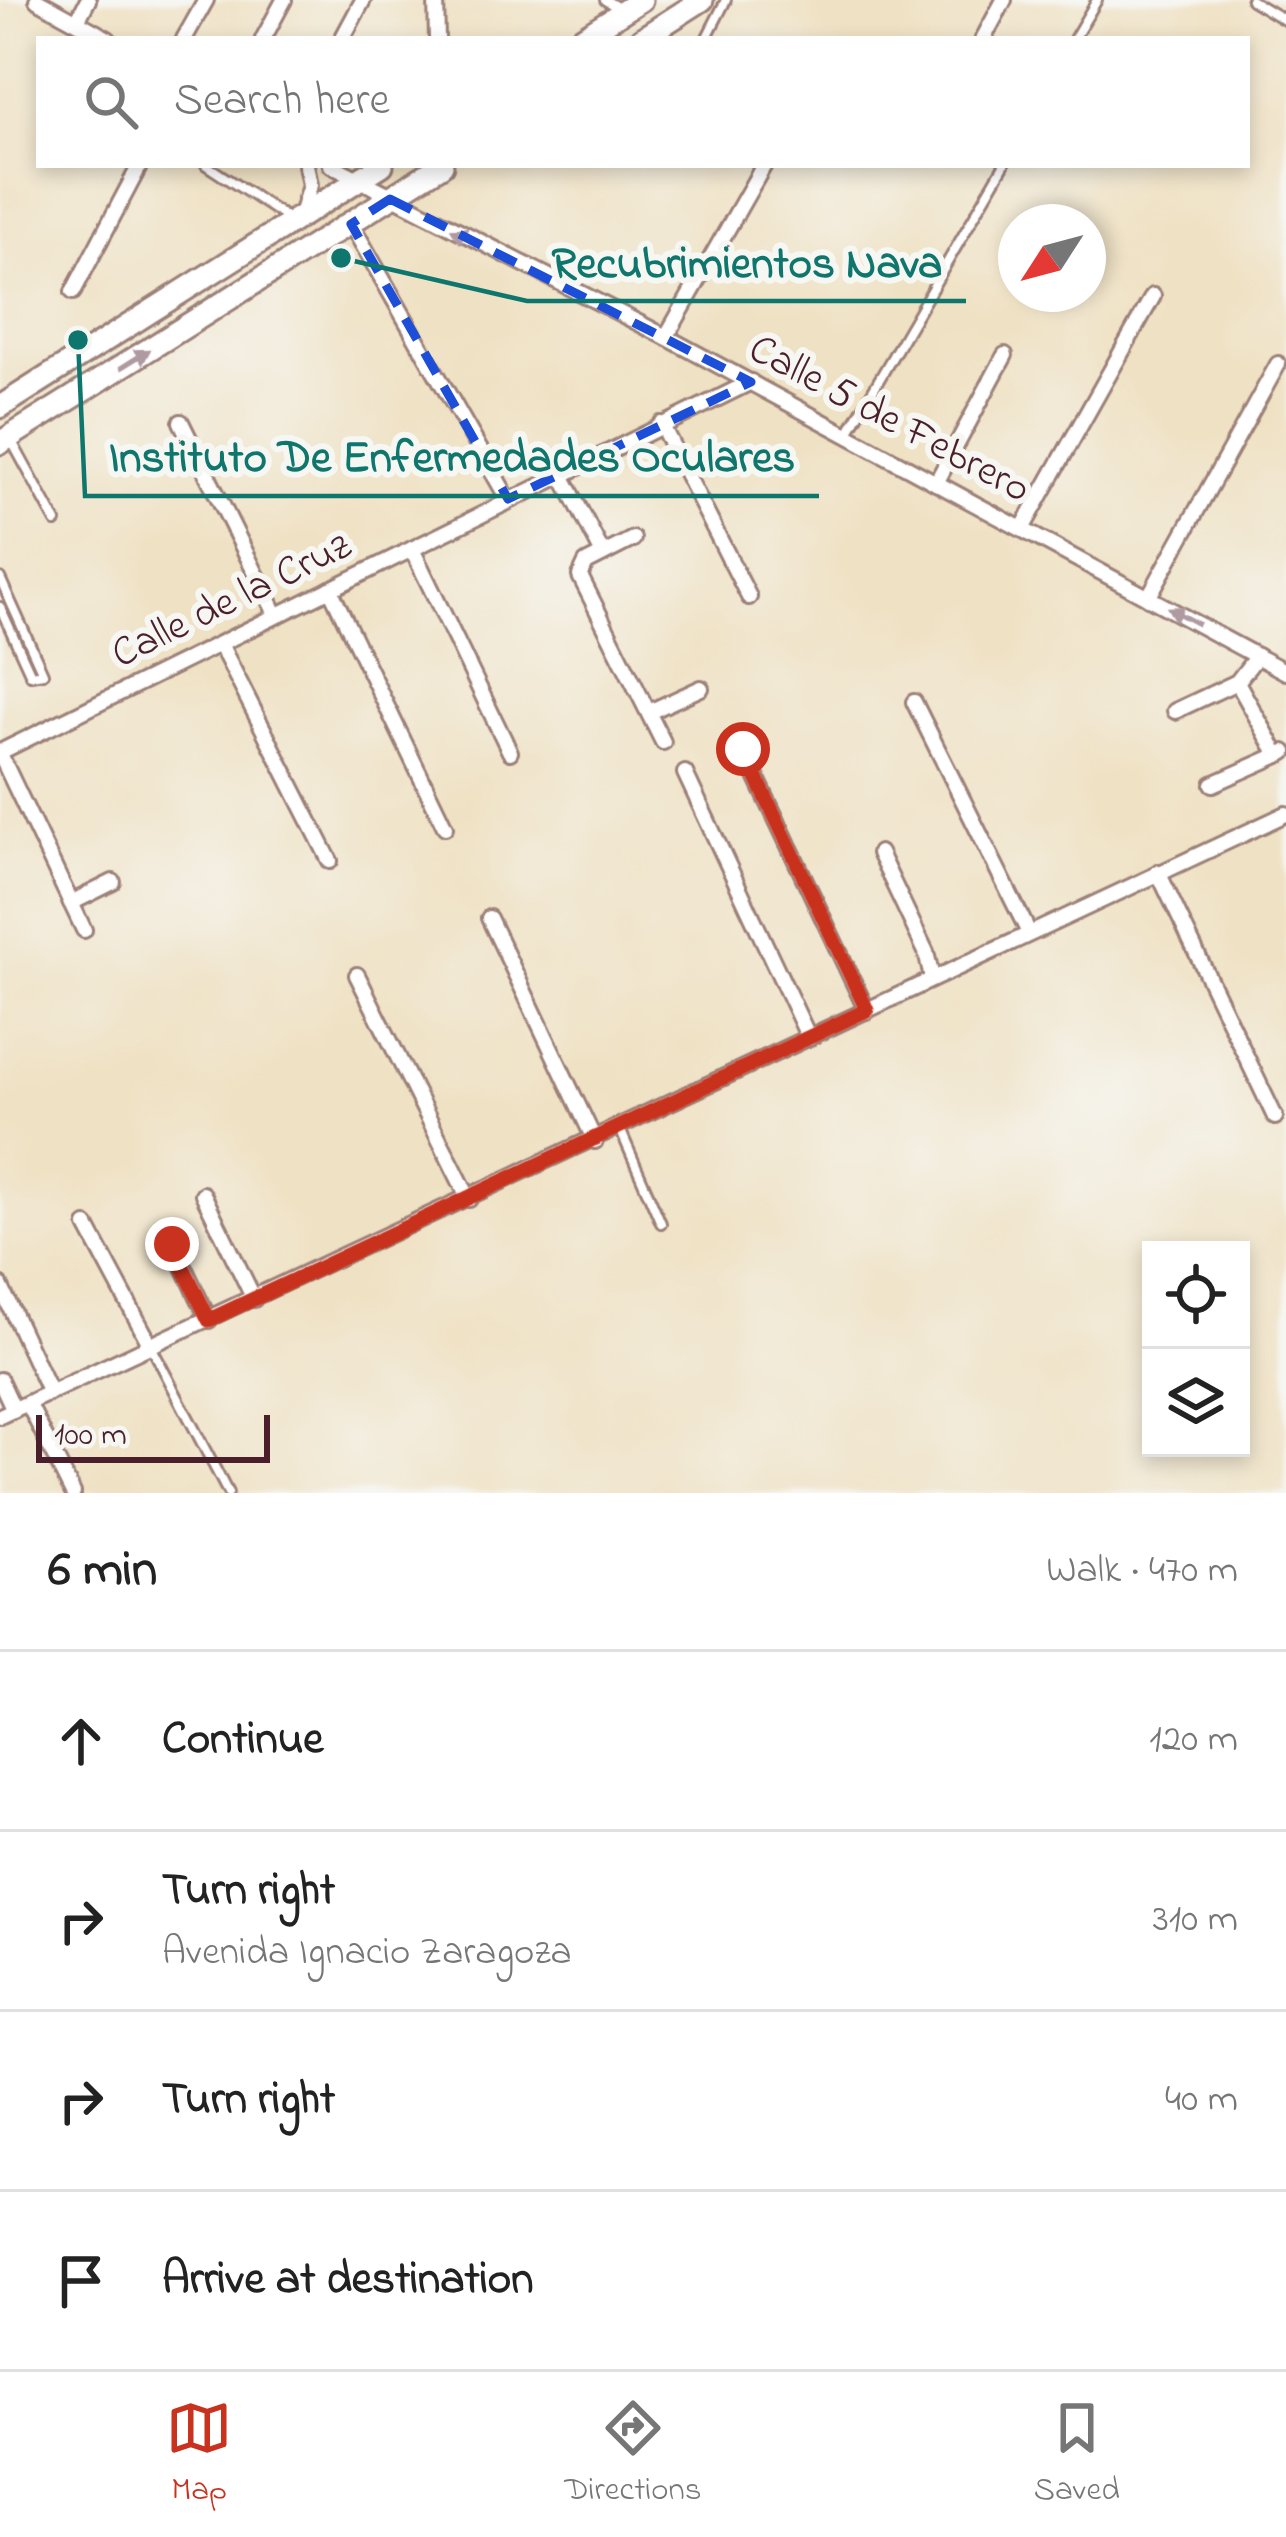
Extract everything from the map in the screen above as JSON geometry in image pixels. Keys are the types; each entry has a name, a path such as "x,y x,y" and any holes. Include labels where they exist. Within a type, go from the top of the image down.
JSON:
{"main road":[{"path":"646,36 702,0"},
{"path":"584,36 623,4"},
{"path":"0,406 377,168"},
{"path":"5,440 437,168"}],"street":[{"path":"37,0 103,36"},
{"path":"76,21 88,0"},
{"path":"186,36 206,0"},
{"path":"265,36 284,0"},
{"path":"344,36 364,0"},
{"path":"436,0 437,36"},
{"path":"985,36 1004,0"},
{"path":"73,292 138,168"},
{"path":"297,220 310,185 307,168"},
{"name":"Calle 5 de Febrero","path":"336,168 751,382 1286,672"},
{"path":"666,337 762,168"},
{"path":"350,224 508,499"},
{"path":"1022,530 1153,296"},
{"path":"936,483 1005,355"},
{"path":"1148,598 1278,364"},
{"name":"Calle de la Cruz","path":"0,753 751,382"},
{"path":"181,422 277,616"},
{"path":"661,424 749,597"},
{"path":"562,475 603,554"},
{"path":"632,538 583,566 580,576 663,742"},
{"path":"412,549 510,752"},
{"path":"330,590 445,827"},
{"path":"220,644 330,861"},
{"path":"1175,711 1237,682 1257,656"},
{"path":"1213,784 1282,753 1237,682"},
{"path":"649,712 701,688"},
{"path":"914,702 1029,933"},
{"path":"743,749 867,1010"},
{"path":"0,753 84,930"},
{"path":"685,772 809,1038"},
{"path":"14,1409 1286,814"},
{"path":"879,853 917,930 932,978"},
{"path":"1158,872 1275,1117"},
{"path":"71,902 113,882"},
{"path":"489,919 595,1141"},
{"path":"357,975 469,1199"},
{"path":"203,1194 254,1299"},
{"path":"87,1226 151,1346"},
{"path":"172,1244 209,1320"},
{"path":"0,1285 50,1393"},
{"path":"0,1380 14,1409 73,1493"}],"lane":[{"path":"708,36 726,0"},
{"path":"1076,36 1097,0"},
{"path":"1251,0 1286,21"},
{"path":"211,168 297,220"},
{"path":"848,434 1002,168"},
{"path":"5,440 56,522"},
{"path":"0,578 43,674 32,675 0,607"},
{"path":"620,1129 662,1223"},
{"path":"151,1346 228,1493"}],"highlighted area":[{"path":"390,199 751,382 508,499 351,224"}],"place":[{"name":"Recubrimientos Nava","path":"341,258"},
{"name":"Instituto De Enfermedades Oculares","path":"78,340"}],"route":[{"path":"172,1244 209,1320 867,1010 743,749"}]}
